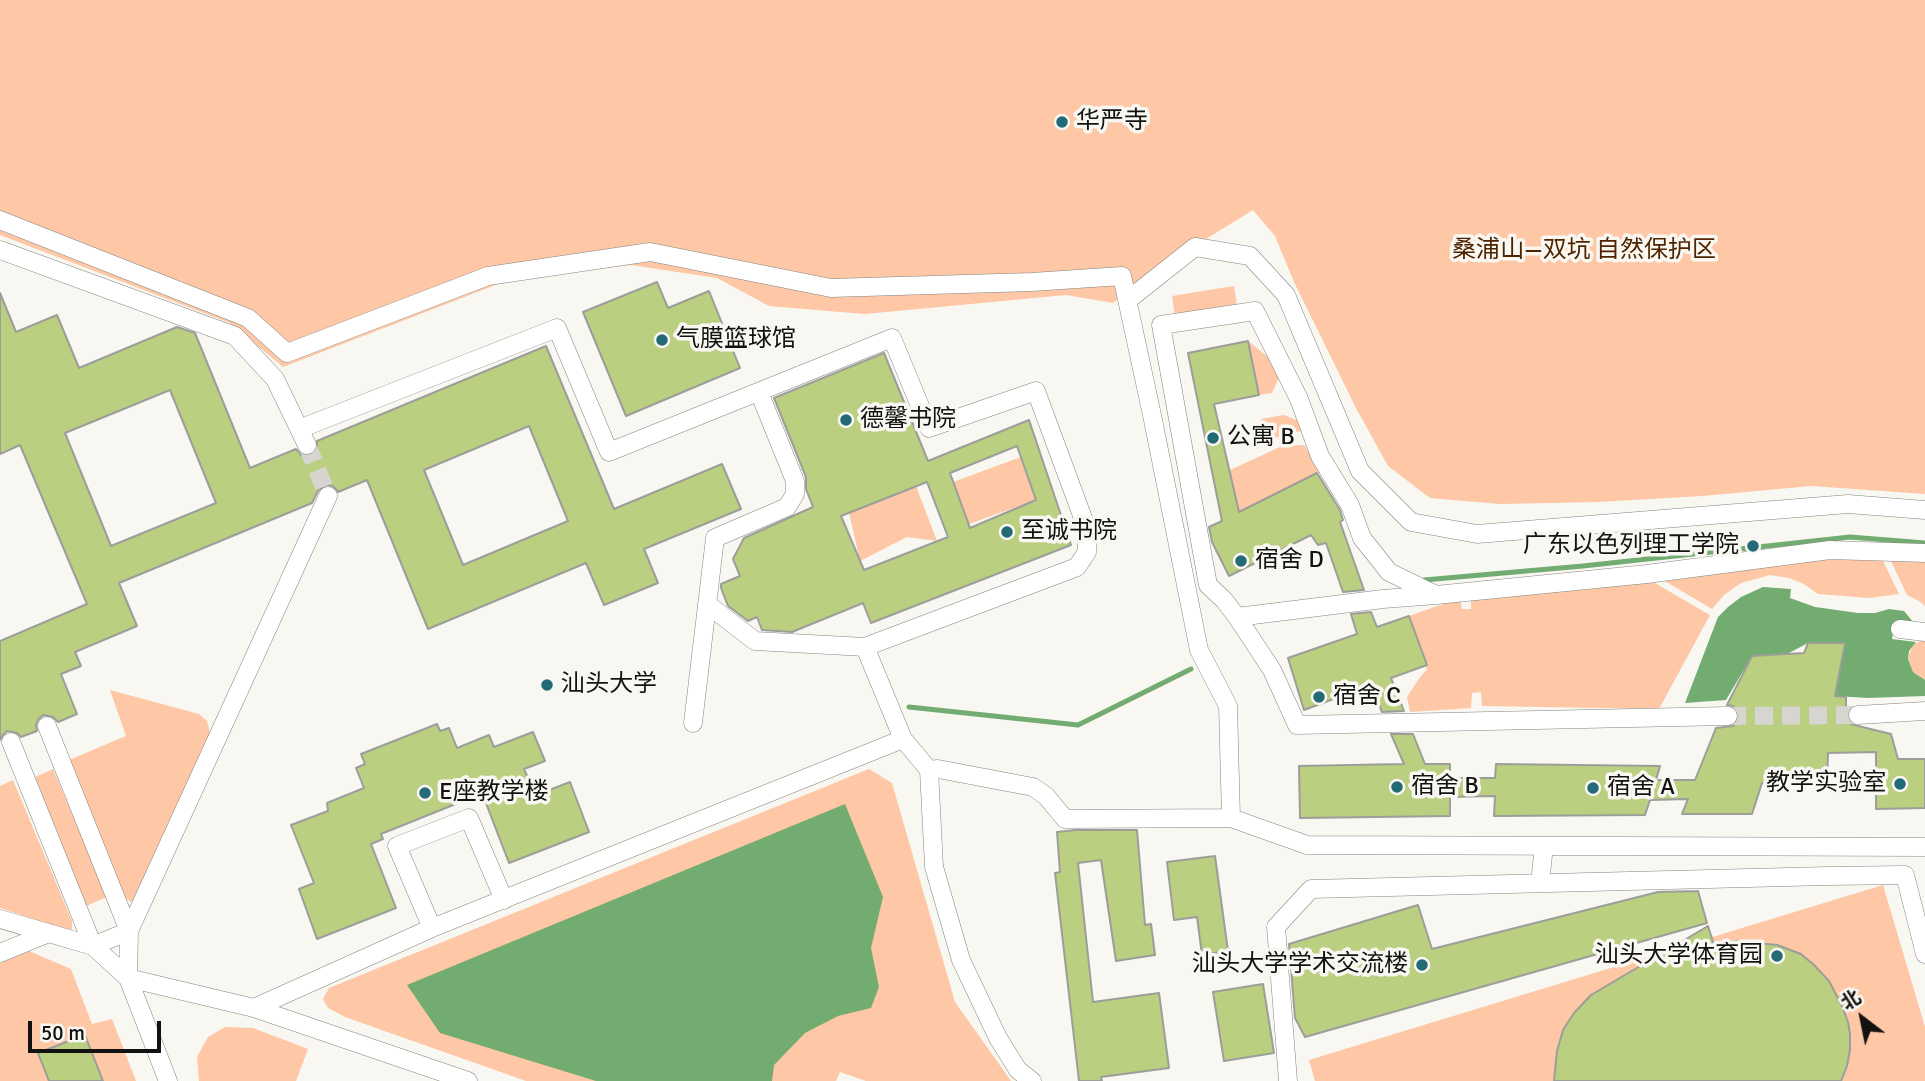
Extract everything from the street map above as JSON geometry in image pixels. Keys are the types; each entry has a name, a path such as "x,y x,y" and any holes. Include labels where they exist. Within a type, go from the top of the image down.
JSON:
{"street":[{"path":"0,220 248,318 287,353 488,276 650,252 831,288 1032,282 1122,276 1199,650 1228,706 1231,818"},
{"path":"1128,300 1195,247 1251,256 1286,295 1360,471 1411,522 1477,534 1848,504 1925,510"},
{"path":"0,250 235,336 275,379 303,437 557,328 609,452 892,338 929,429 1036,391 1087,529 1087,552 1077,566 865,647 755,641 707,604"},
{"path":"1436,596 1390,572 1362,538 1350,505 1320,456 1299,399 1255,311 1161,324 1208,585 1237,617 1272,670 1297,725 1728,716"},
{"path":"693,723 715,538 787,507 795,494 795,481 759,392"},
{"path":"168,1081 128,978 130,931 328,496"},
{"path":"1237,617 1383,599 1647,574 1830,550 1925,553"},
{"path":"1900,629 1925,632"},
{"path":"865,647 903,739 929,770 934,867 961,960 998,1038 1018,1070 1032,1081"},
{"path":"1857,715 1925,711"},
{"path":"47,726 130,931"},
{"path":"254,1008 432,928 903,739"},
{"path":"10,742 93,946 128,978 254,1008 468,1081"},
{"path":"929,770 938,769 1033,787 1046,796 1065,819 1231,818 1307,845 1925,847"},
{"path":"432,928 397,846 457,822 469,818 505,900"},
{"path":"1540,883 1544,846"},
{"path":"1288,1081 1276,927 1311,889 1905,875 1925,954"},
{"path":"0,919 93,946 130,931"},
{"path":"0,953 49,933"},
{"path":"155,1081 161,1063"}],"green space":[{"name":"桑浦山—双坑 自然保护区","path":"0,0 1925,0 1925,494 1811,486 1598,502 1500,504 1430,498 1388,466 1356,408 1294,282 1275,236 1253,210 1146,276 1113,303 1066,295 865,314 769,306 717,278 631,265 511,279 283,367 230,323 0,235"},
{"path":"1234,286 1238,313 1176,324 1172,296"},
{"path":"1248,341 1278,365 1281,373 1272,393 1259,395"},
{"path":"1284,415 1301,422 1304,430 1265,441 1261,419"},
{"path":"1304,445 1321,472 1239,512 1228,471 1282,446"},
{"path":"1021,457 1036,500 969,524 953,482"},
{"path":"916,486 937,541 907,537 860,561 849,513"},
{"path":"1881,557 1899,594 1869,598 1818,594 1789,578 1770,575 1741,583 1724,595 1712,609 1663,580 1773,563"},
{"path":"1889,557 1925,559 1925,606 1907,595"},
{"path":"1648,579 1710,615 1659,709 1482,706 1481,692 1472,693 1471,708 1410,712 1407,697 1427,669 1409,616 1460,598 1462,609 1471,609 1471,596"},
{"path":"1925,638 1925,680 1913,672 1908,658 1913,645"},
{"path":"110,690 199,714 207,721 210,733 139,897 131,902 123,896 69,760 126,736"},
{"path":"53,769 107,897 86,906 33,778"},
{"path":"869,769 892,783 955,1002 1011,1081 866,1081 840,1072 836,1081 526,1081 345,1017 328,1008 323,999 329,988"},
{"path":"13,780 72,921 72,930 0,908 0,786"},
{"name":"汕头大学体育园","path":"1883,885 1925,1027 1925,1081 1315,1081 1309,1060"},
{"path":"29,951 71,969 92,1024 112,1019 136,1081 0,1081 0,963"},
{"path":"225,1027 253,1028 308,1049 296,1081 199,1081 197,1057 208,1037"}],"shaded area":[{"path":"1763,587 1791,589 1790,598 1815,607 1858,613 1875,613 1889,609 1904,611 1914,623 1895,622 1892,639 1916,642 1909,651 1908,659 1913,672 1925,680 1925,696 1835,696 1845,643 1808,643 1787,654 1752,656 1726,700 1685,703 1718,617 1741,597"},
{"path":"845,804 883,897 871,948 879,987 871,1008 838,1016 805,1033 774,1065 772,1081 596,1081 440,1033 407,985"}],"building":[{"name":"气膜篮球馆","path":"657,282 668,308 709,291 740,368 626,416 583,312"},
{"path":"0,293 16,332 57,315 79,368 177,327 195,333 250,468 296,449 301,455 311,455 317,451 317,441 546,346 614,509 722,464 741,509 644,549 658,583 604,605 586,563 428,629 367,480 338,492 333,486 326,485 318,491 312,503 119,583 137,626 75,652 81,666 61,674 77,714 58,722 53,717 43,715 36,725 37,731 21,737 17,733 7,731 0,740 0,641 87,604 20,445 0,454","holes":["170,390 216,503 111,546 65,433","529,426 568,521 463,565 424,470"]},
{"name":"宿舍 D","path":"1248,341 1259,395 1214,404 1239,512 1317,473 1340,510 1343,520 1340,522 1364,590 1343,592 1326,543 1318,545 1311,535 1229,576 1212,542 1209,527 1222,521 1188,353"},
{"name":"至诚书院","path":"884,353 928,461 1029,420 1071,545 871,623 863,603 792,632 762,630 757,617 748,621 728,606 721,584 740,576 733,559 744,538 813,507 806,489 806,477 774,398","holes":["1017,446 1036,500 970,528 950,473","927,482 948,537 864,570 841,516"]},
{"name":"宿舍 C","path":"1371,612 1377,627 1409,616 1427,665 1391,678 1404,711 1382,712 1371,685 1304,710 1288,658 1357,634 1351,614"},
{"path":"1808,643 1845,643 1835,696 1846,697 1846,722 1891,734 1898,759 1925,759 1925,808 1876,809 1876,752 1828,753 1827,782 1762,783 1752,814 1682,814 1688,799 1650,800 1645,815 1494,816 1495,796 1450,797 1450,816 1300,818 1299,766 1404,764 1391,734 1413,734 1425,764 1450,764 1450,778 1495,778 1496,764 1660,766 1656,780 1695,780 1716,728 1733,726 1738,721 1737,710 1727,705 1752,656 1804,653"},
{"path":"437,724 440,731 449,728 457,748 489,735 494,747 533,732 545,761 524,769 536,795 570,782 589,832 509,863 484,798 475,802 473,797 381,834 383,839 371,844 396,908 317,939 299,889 314,883 291,825 328,811 327,803 364,788 356,768 365,764 361,754"},
{"path":"1137,830 1145,925 1151,924 1155,955 1116,961 1101,860 1078,863 1093,1002 1159,993 1169,1068 1101,1077 1102,1081 1079,1081 1055,873 1060,872 1057,832"},
{"path":"1215,856 1228,951 1202,955 1197,917 1174,920 1167,862"},
{"name":"汕头大学学术交流楼","path":"1698,891 1707,923 1305,1037 1295,1018 1289,944 1418,905 1432,949 1658,892"},
{"path":"1708,926 1714,945 1737,941 1777,945 1801,954 1829,981 1842,1006 1850,1034 1847,1066 1841,1081 1554,1081 1557,1051 1563,1030 1591,995"},
{"path":"1263,984 1274,1053 1224,1061 1213,992"},
{"path":"83,1030 103,1081 49,1081 38,1053 69,1041 68,1036"}],"waterway":[{"path":"1424,580 1850,537 1925,543"},
{"path":"909,707 1078,725 1191,669"}],"tunnel":[{"path":"307,445 328,496"},
{"path":"1728,716 1858,715"}],"place":[{"name":"华严寺","path":"1062,122"},
{"name":"气膜篮球馆","path":"662,340"},
{"name":"德馨书院","path":"846,420"},
{"name":"公寓 B","path":"1213,438"},
{"name":"至诚书院","path":"1007,532"},
{"name":"广东以色列理工学院","path":"1753,546"},
{"name":"宿舍 D","path":"1241,561"},
{"name":"汕头大学","path":"547,685"},
{"name":"宿舍 C","path":"1319,697"},
{"name":"教学实验室","path":"1900,784"},
{"name":"宿舍 B","path":"1397,787"},
{"name":"宿舍 A","path":"1593,788"},
{"name":"E座教学楼","path":"425,793"},
{"name":"汕头大学体育园","path":"1777,956"},
{"name":"汕头大学学术交流楼","path":"1422,965"}]}
